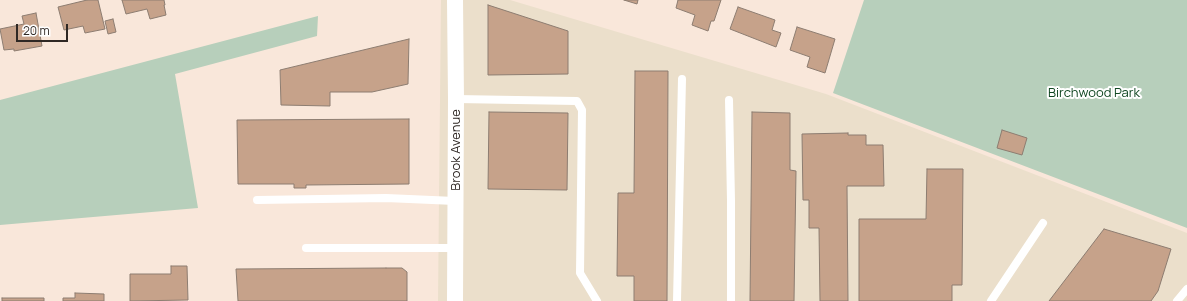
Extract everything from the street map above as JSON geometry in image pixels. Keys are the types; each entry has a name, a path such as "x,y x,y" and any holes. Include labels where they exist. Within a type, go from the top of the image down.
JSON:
{"street":[{"name":"Brook Avenue","path":"454,301 456,99 455,0"}],"lane":[{"path":"677,301 682,80"},
{"path":"456,99 577,101 582,110 580,273 597,301"},
{"path":"729,100 731,301"},
{"path":"257,200 386,198 455,201"},
{"path":"991,301 1043,223"},
{"path":"306,248 455,248"},
{"path":"1177,301 1187,289"}],"shaded area":[{"path":"441,0 510,0 826,94 1187,233 1187,301 438,301"}],"green space":[{"name":"Birchwood Park","path":"864,0 1187,0 1187,228 833,93"},
{"path":"318,16 317,36 175,74 198,208 0,225 0,100"}],"building":[{"path":"87,0 98,0 105,29 85,33 83,26 64,30 58,7"},
{"path":"122,0 164,0 166,15 150,19 147,9 126,14"},
{"path":"624,0 638,0 637,4"},
{"path":"678,0 721,0 714,21 711,21 708,31 692,25 695,15 676,8"},
{"path":"488,5 568,31 568,74 488,75"},
{"path":"738,7 775,20 772,30 781,33 776,47 730,29"},
{"path":"36,13 42,46 14,51 14,49 4,50 0,29 24,24 22,16"},
{"path":"113,19 116,32 108,34 105,21"},
{"path":"797,27 835,39 825,73 807,67 810,57 790,50"},
{"path":"409,39 408,84 372,92 330,92 330,106 281,105 280,70"},
{"path":"635,71 668,71 667,301 634,301 634,276 617,276 618,193 634,193"},
{"path":"489,112 568,113 567,190 488,189"},
{"path":"752,112 790,113 790,170 796,171 794,301 750,301"},
{"path":"409,119 409,184 306,185 306,188 294,188 294,184 238,184 237,120"},
{"path":"1002,130 1027,138 1022,155 997,148"},
{"path":"848,133 848,135 866,135 866,145 883,145 884,186 847,186 848,301 820,301 819,228 809,228 809,200 803,200 802,134"},
{"path":"927,169 963,169 962,285 952,285 952,301 859,301 859,219 926,219"},
{"path":"1104,229 1171,249 1158,291 1151,301 1049,301"},
{"path":"171,266 187,266 188,300 130,301 130,274 171,274"},
{"path":"402,268 407,272 407,301 238,301 236,269"},
{"path":"75,293 104,294 104,301 63,301 63,298 75,298"},
{"path":"2,298 44,298 44,301 2,301"}]}
